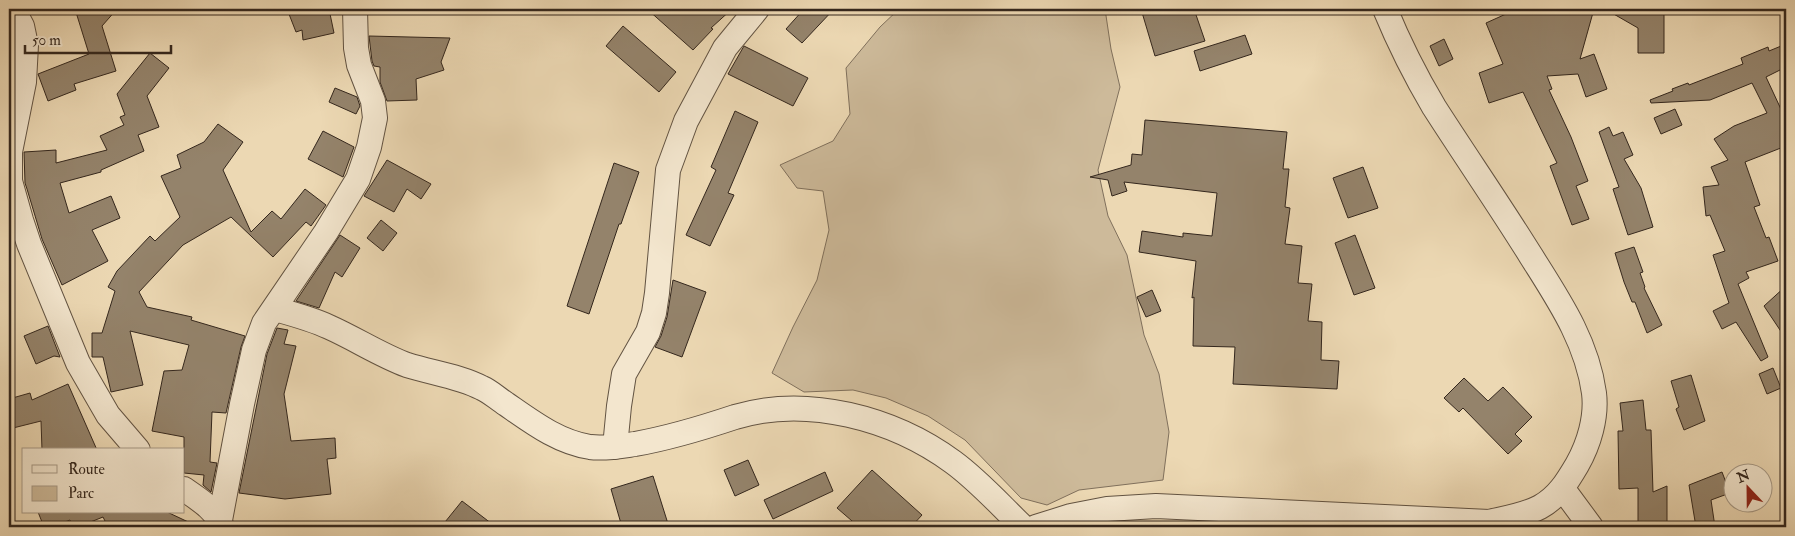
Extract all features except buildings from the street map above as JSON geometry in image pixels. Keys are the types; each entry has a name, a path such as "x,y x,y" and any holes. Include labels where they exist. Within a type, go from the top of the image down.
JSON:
{"street":[{"path":"13,9 22,26 26,45 24,82 10,152 10,181 19,245 78,363 108,415 136,448"},
{"path":"221,524 242,404 254,350 264,323 326,232 358,179 369,147 375,118 373,101 359,65 356,48 355,9"},
{"path":"615,447 624,374 648,332 654,313 668,170 686,121 725,48 757,9"},
{"path":"1036,527 1071,516 1108,509 1156,506 1489,522 1520,514 1540,506 1563,489 1582,456 1592,430 1594,394 1585,355 1567,314 1430,98 1403,52 1385,9"},
{"path":"274,309 317,321 380,354 408,365 482,388 545,431 590,447 615,447 658,440 694,431 755,411 785,408 848,415 874,422 903,433 932,448 954,463 988,491 1022,527"},
{"path":"1563,489 1591,527"},
{"path":"185,490 207,505 221,524"}],"green space":[{"path":"899,9 1105,9 1111,49 1120,87 1098,170 1108,216 1127,255 1144,335 1159,374 1169,432 1163,480 1079,490 1047,505 1021,498 965,440 928,416 886,398 853,390 804,392 772,373 817,280 829,230 823,191 797,188 780,165 833,141 850,114 846,68 880,27"}]}
